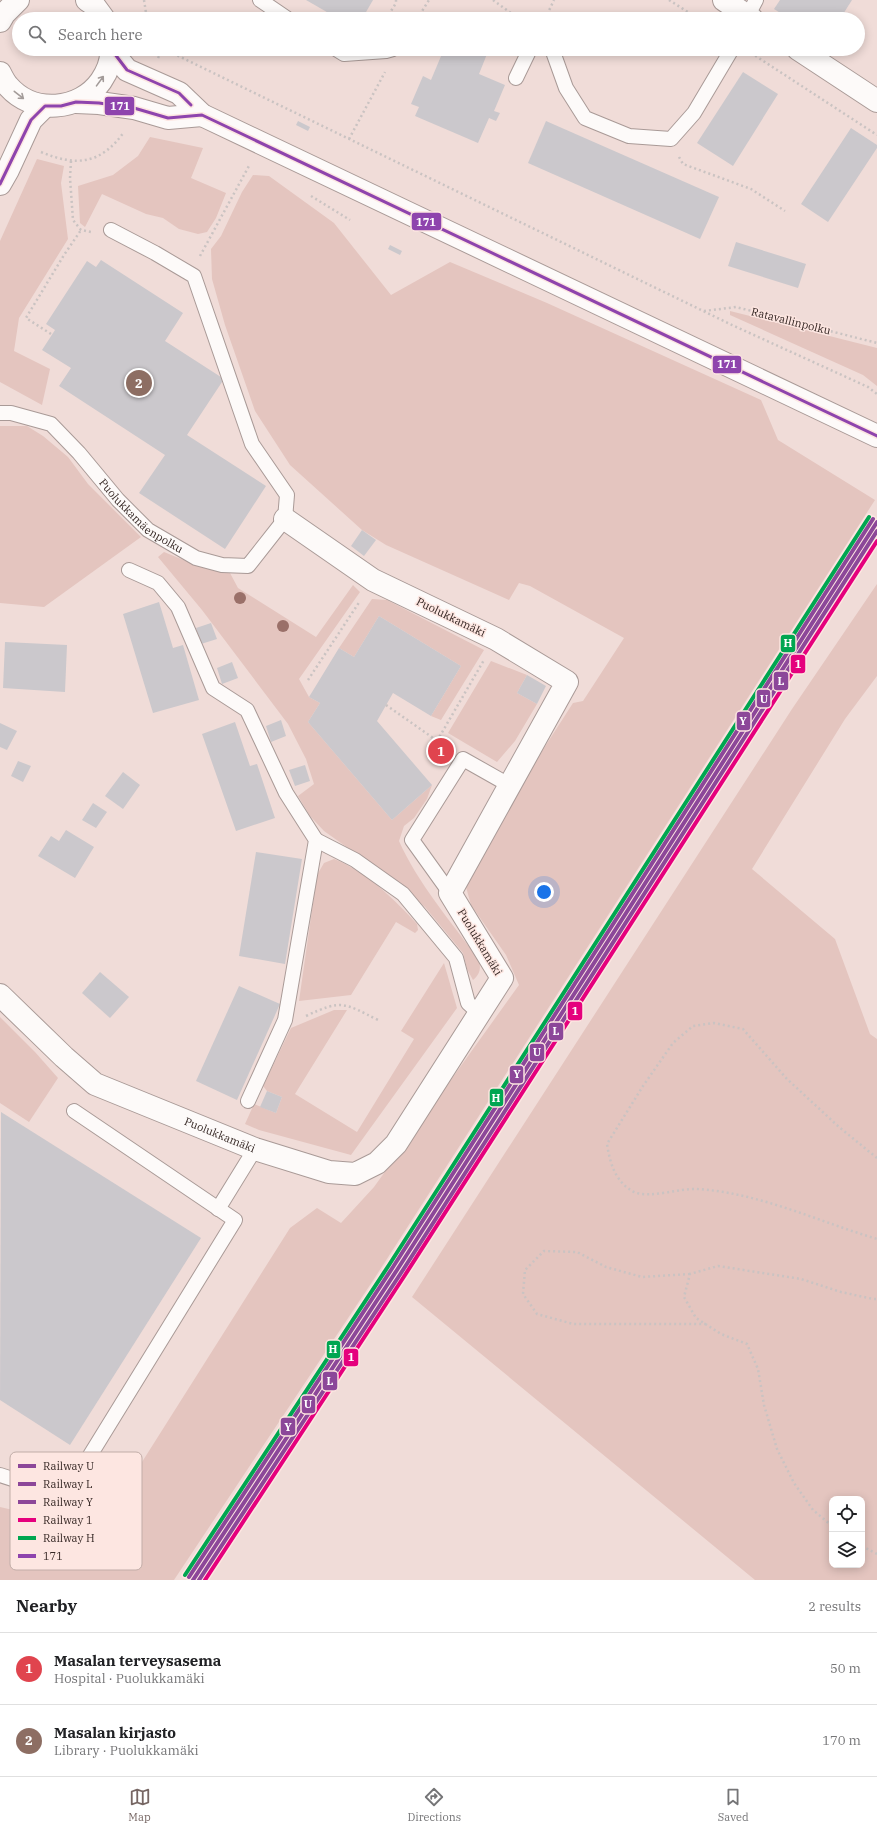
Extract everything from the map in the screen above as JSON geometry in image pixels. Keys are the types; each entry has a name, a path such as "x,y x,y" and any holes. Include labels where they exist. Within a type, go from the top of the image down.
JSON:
{"street":[{"path":"0,21 4,14 18,0"},
{"path":"87,0 105,12"},
{"path":"724,0 746,12"},
{"path":"76,102 97,86 107,70 110,56"},
{"path":"116,56 128,70 179,93 202,115 877,436"},
{"path":"809,56 877,101"},
{"path":"0,73 8,86 25,99 45,106 61,106 76,102 99,103 134,108 168,118 202,115"},
{"path":"0,184 31,120 45,106"},
{"name":"Puolukkamäki","path":"0,995 64,1057 95,1084 255,1149 329,1172 354,1174 376,1163 396,1144 502,978 450,893 567,682 496,639 373,580 285,519"}],"lane":[{"path":"260,0 278,12"},
{"path":"516,78 527,56"},
{"path":"555,56 566,88 585,118 629,136 671,139 694,113 728,56"},
{"path":"111,230 156,253 194,276 252,444 287,495 285,519"},
{"name":"Puolukkamäenpolku","path":"0,413 11,413 51,424 79,453 118,500 148,530 196,558 222,565 248,566 285,519"},
{"path":"129,570 158,582 178,607 213,688 247,710 286,793 316,840 355,860 403,894 456,958 468,1003 480,1013"},
{"path":"450,893 412,840 463,759 509,785"},
{"path":"248,1101 285,1020 316,840"},
{"path":"74,1111 235,1220 93,1452"},
{"path":"218,1209 255,1149"},
{"path":"0,1475 10,1478"}],"path":[{"path":"144,0 146,12"},
{"path":"390,12 396,3 396,0"},
{"path":"421,12 429,0"},
{"path":"493,0 509,12"},
{"path":"548,12 554,0"},
{"path":"670,0 688,12"},
{"path":"178,56 704,311 868,387 877,394"},
{"path":"757,56 877,135"},
{"path":"349,139 386,70"},
{"path":"671,139 683,164 751,189 785,211"},
{"path":"71,161 70,178 73,220 81,230 99,233 111,230"},
{"path":"190,273 252,162"},
{"path":"51,334 26,318 64,254 81,230"},
{"name":"Ratavallinpolku","path":"704,311 736,307 877,343"},
{"path":"308,680 373,580"},
{"path":"437,741 496,639"},
{"path":"386,705 463,759"},
{"path":"285,1020 297,1021 334,1005 349,1005 378,1020"},
{"path":"877,1158 839,1127 787,1079 743,1029 714,1023 693,1026 673,1043 643,1086 607,1144 610,1164 620,1181 634,1192 655,1194 695,1189 732,1192 815,1217 877,1239"},
{"path":"707,1324 572,1324 537,1314 523,1294 525,1270 544,1251 577,1252 606,1267 642,1277 690,1274 718,1266 801,1279 841,1292 877,1299"},
{"path":"690,1274 684,1297 696,1318 721,1334 747,1344 758,1369 764,1405 776,1449 794,1483 813,1510 829,1523"},
{"path":"865,1548 877,1554"}],"shaded area":[{"path":"150,137 203,148 191,178 226,193 216,218 207,232 198,234 179,229 163,218 146,214 102,194 85,227 80,223 78,186 113,175 138,156"},
{"path":"37,159 64,166 61,183 68,239 19,318 14,351 50,369 42,405 0,382 0,241"},
{"path":"253,175 269,176 334,223 391,295 450,262 547,303 761,400 778,440 875,500 374,1279 174,1580 0,1580 0,1507 10,1509 10,1570 142,1570 142,1462 290,1228 317,1208 341,1223 374,1187 519,985 506,955 471,905 466,887 526,776 573,703 583,701 624,638 530,586 519,583 509,600 386,545 362,530 290,465 255,411 225,325 212,279 211,249 221,236 242,192"},
{"path":"730,311 877,348 877,386 863,375 730,315"},
{"path":"0,426 27,426 43,436 68,457 88,484 141,537 44,607 0,603"},
{"path":"164,552 191,563 230,573 238,588 316,637 353,585 360,592 299,679 309,697 320,703 308,722 392,820 432,785 427,799 414,818 404,826 399,841 415,872 425,887 479,960 479,971 473,980 467,969 463,953 425,907 396,882 324,831 310,816 298,796 314,784 306,759 288,724 202,610 158,557"},
{"path":"877,584 877,676 845,719 752,869 835,939 870,1034 877,1039 877,1580 755,1580 412,1297 792,709"},
{"path":"372,599 387,600 484,650 441,720 431,716 461,666 379,616 354,657 339,648"},
{"path":"491,661 527,675 517,693 537,704 515,741 497,762 448,733"},
{"path":"334,859 358,871 379,887 417,924 418,930 415,933 396,922 351,995 299,1001 317,875 324,863"},
{"path":"444,963 457,1008 351,1155 259,1130 245,1124 254,1104 276,1113 282,1097 267,1091 263,1086 291,1028 334,1010 347,1010 295,1094 357,1132 414,1039 401,1031"},
{"path":"0,1017 35,1052 58,1078 29,1122 0,1103"}],"building":[{"path":"306,0 373,0 366,12 327,12"},
{"path":"780,0 852,0 844,12 779,12 774,9"},
{"path":"441,56 486,56 479,74 505,85 494,111 500,113 496,121 489,118 478,143 415,116 419,107 411,104 423,76 431,80"},
{"path":"743,72 778,94 733,166 697,143"},
{"path":"298,121 310,127 308,131 296,125"},
{"path":"546,121 719,197 700,239 528,163"},
{"path":"851,128 877,145 877,148 828,222 801,204"},
{"path":"736,242 806,264 798,288 728,266"},
{"path":"390,245 402,251 400,255 388,249"},
{"path":"101,260 183,313 165,341 224,379 187,435 266,486 225,549 139,493 165,455 59,386 71,368 42,350 55,330 46,324 87,261 96,267"},
{"path":"362,530 376,540 364,556 351,546"},
{"path":"159,602 173,648 183,645 199,700 153,713 123,614"},
{"path":"379,616 461,666 431,716 393,693 377,721 432,785 392,820 308,722 320,703 309,697 339,648 354,657"},
{"path":"211,623 217,639 201,644 196,628"},
{"path":"5,642 67,645 65,692 3,688"},
{"path":"232,662 238,678 222,684 217,668"},
{"path":"527,675 546,686 537,704 517,693"},
{"path":"281,720 286,736 271,742 266,726"},
{"path":"235,722 250,766 257,764 275,818 236,831 202,734"},
{"path":"0,723 17,731 7,750 0,747"},
{"path":"18,761 31,766 23,782 11,776"},
{"path":"305,765 310,781 295,786 289,770"},
{"path":"123,772 140,785 123,809 105,796"},
{"path":"93,803 107,812 96,828 82,820"},
{"path":"66,830 94,847 75,878 38,856 51,836 59,841"},
{"path":"256,852 302,859 285,964 239,956"},
{"path":"100,972 129,997 110,1018 82,993"},
{"path":"239,986 280,1004 237,1100 196,1081"},
{"path":"267,1091 282,1097 276,1113 260,1107"},
{"path":"1,1112 201,1238 70,1445 0,1400"}],"rail line":[{"name":"H","path":"185,1575 389,1265 869,517"},
{"name":"Y","path":"189,1577 393,1267 873,519"},
{"name":"U","path":"193,1580 397,1270 877,522"},
{"name":"L","path":"199,1580 401,1273 877,531"},
{"name":"1","path":"205,1580 405,1275 877,541"}],"transit line":[{"name":"171","path":"116,56 127,70 179,93 191,105"},
{"name":"171","path":"0,184 31,120 45,106 61,106 76,102 99,103 134,108 168,118 202,115 877,436"}],"place":[{"name":"Masalan kirjasto","path":"139,383"},
{"name":"Masalan terveysasema","path":"441,751"}]}
